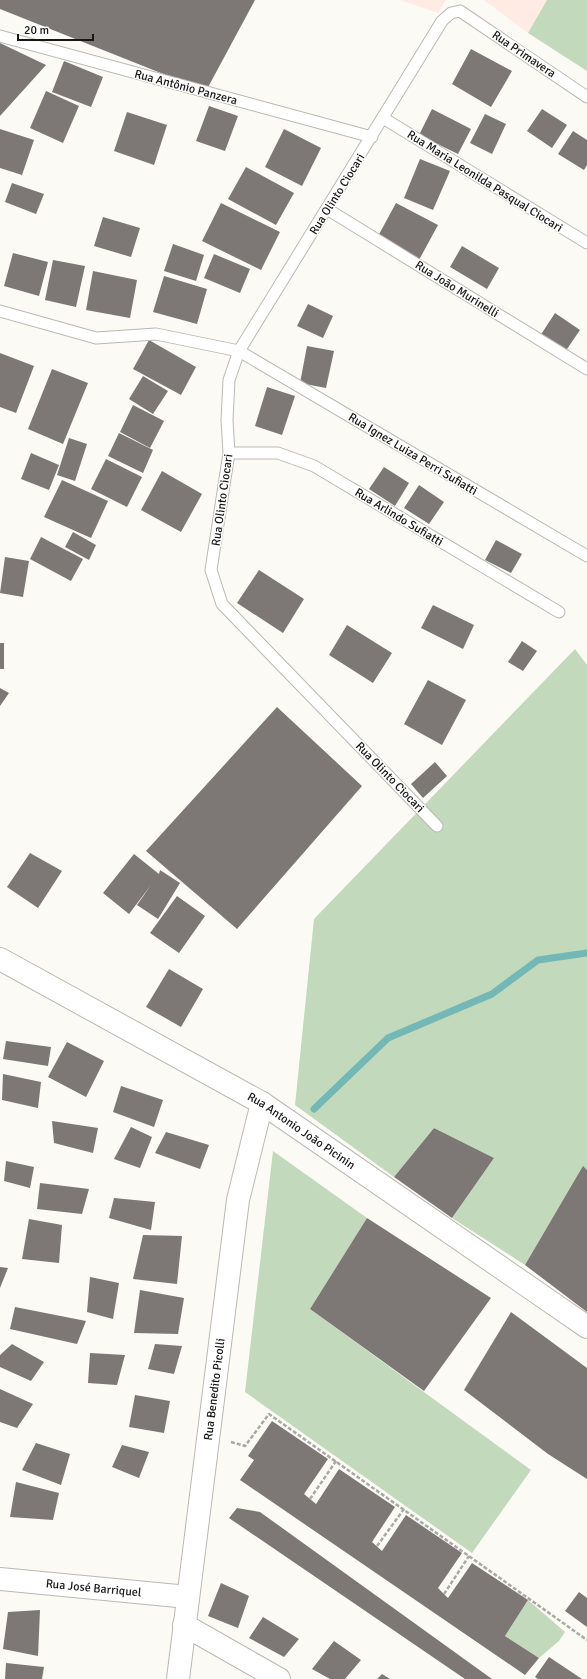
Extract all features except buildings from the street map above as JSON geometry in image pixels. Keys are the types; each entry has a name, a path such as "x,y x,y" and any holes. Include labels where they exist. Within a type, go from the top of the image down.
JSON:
{"street":[{"name":"Rua Antonio João Picinin","path":"0,959 262,1103 587,1327"},
{"name":"Rua Benedito Picolli","path":"178,1679 238,1200 262,1103"},
{"name":"Rua José Barriquel","path":"0,1579 188,1597"},
{"path":"184,1625 279,1679"}],"lane":[{"name":"Rua Primavera","path":"460,11 587,96"},
{"name":"Rua Olinto Ciocari","path":"437,826 222,604 211,570 229,453 227,420 229,380 239,351 442,21 451,13 460,11"},
{"name":"Rua Antônio Panzera","path":"0,36 372,137"},
{"name":"Rua Maria Leonilda Pasqual Ciocari","path":"383,118 587,243"},
{"name":"Rua João Murinelli","path":"327,209 587,369"},
{"name":"Rua Ignez Luiza Perri Sufiatti","path":"0,311 96,338 156,334 239,351 587,556"},
{"name":"Rua Arlindo Sufiatti","path":"229,453 278,453 314,466 559,612"}],"path":[{"path":"209,1436 245,1446 269,1414 587,1640"},
{"path":"310,1499 336,1461"},
{"path":"377,1546 404,1509"},
{"path":"444,1594 469,1556"}],"shaded area":[{"path":"400,0 446,0 438,13"},
{"path":"484,0 547,0 528,33"}],"green space":[{"path":"547,0 587,0 587,71 528,33"},
{"path":"575,649 587,665 587,1170 583,1167 525,1265 452,1218 494,1158 434,1128 394,1177 295,1105 314,919"},
{"path":"273,1151 367,1218 310,1309 531,1470 472,1553 245,1392"},
{"path":"528,1600 565,1632 559,1641 539,1658 505,1636"}],"waterway":[{"path":"314,1109 388,1038 492,994 538,960 587,953"}]}
